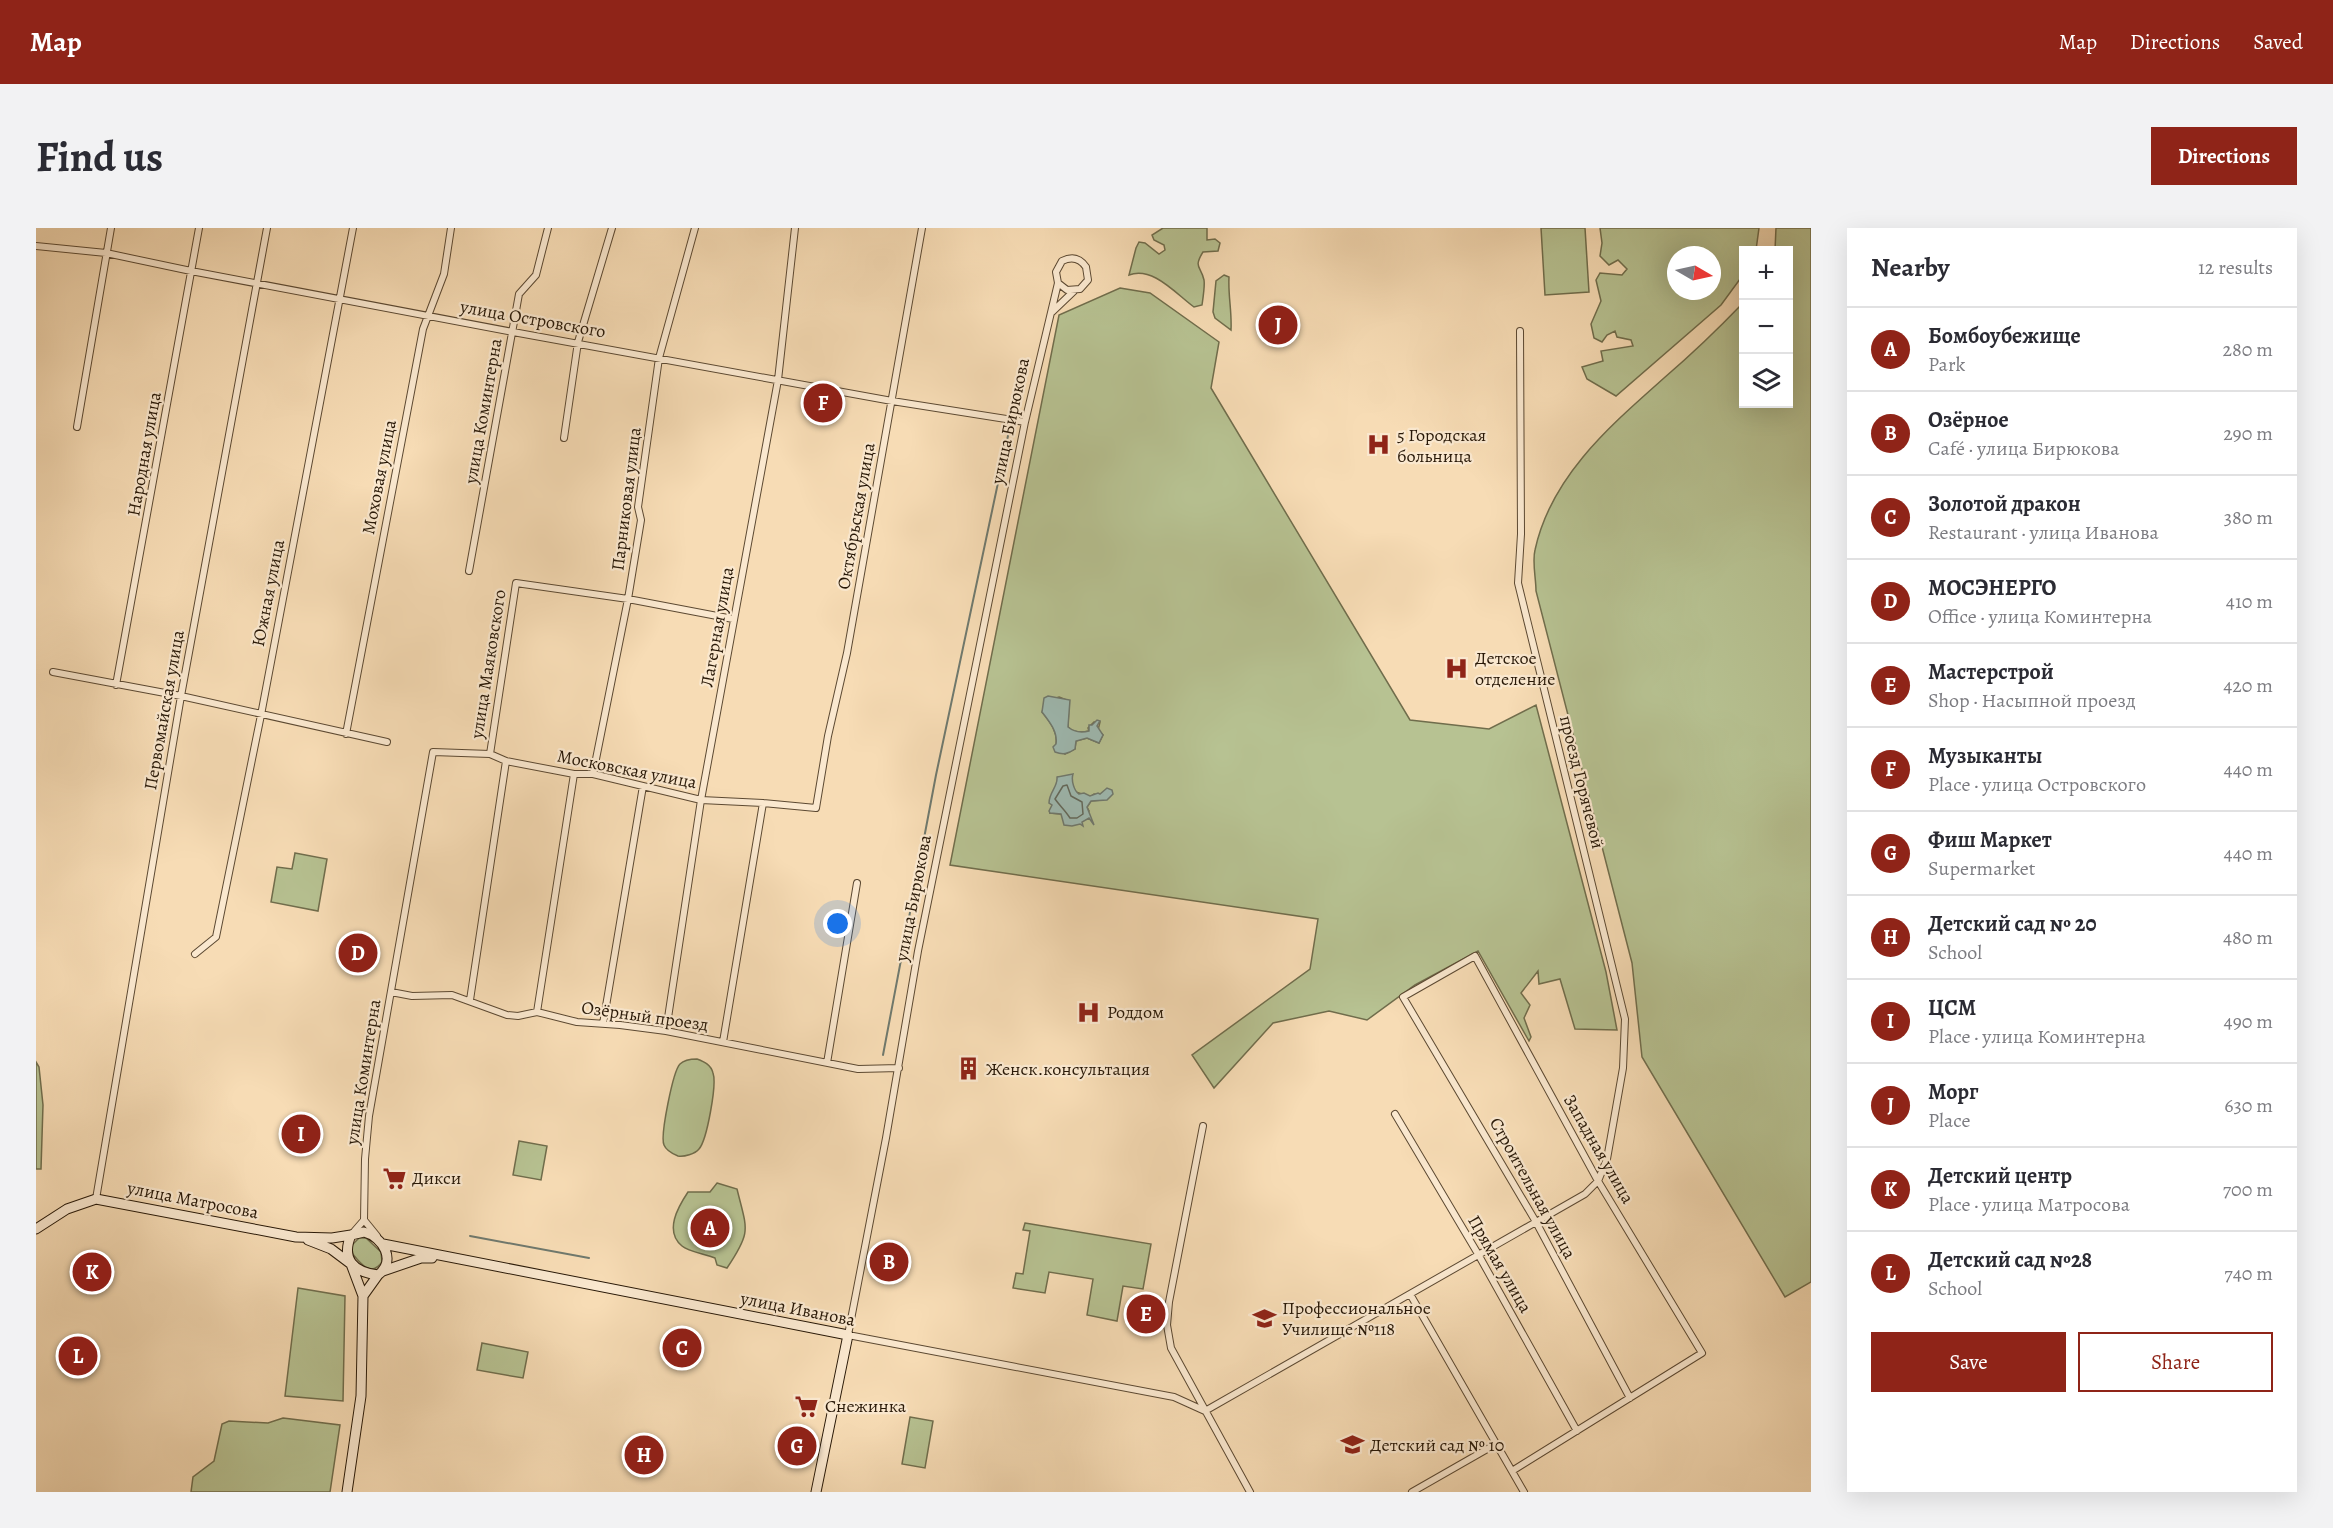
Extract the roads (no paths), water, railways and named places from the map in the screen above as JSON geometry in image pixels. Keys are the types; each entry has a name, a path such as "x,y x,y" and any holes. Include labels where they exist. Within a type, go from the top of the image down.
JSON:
{"street":[{"path":"77,427 111,228"},
{"name":"Народная улица","path":"116,684 199,228"},
{"name":"Первомайская улица","path":"96,1199 181,696 267,228"},
{"name":"Южная улица","path":"195,954 216,937 261,715 353,228"},
{"name":"Моховая улица","path":"346,734 423,329 444,274 451,228"},
{"name":"улица Коминтерна","path":"469,571 519,294 537,275 548,228"},
{"path":"564,438 578,342 612,228"},
{"name":"Парниковая улица","path":"593,774 628,599 641,520 638,507 659,358 694,228"},
{"name":"Лагерная улица","path":"666,1031 701,800 778,380 795,228"},
{"name":"Октябрьская улица","path":"816,808 828,736 847,653 922,228"},
{"name":"улица Островского","path":"36,246 106,253 513,332 578,342 892,401 1025,422"},
{"name":"улица Бирюкова","path":"816,1492 899,1068 921,940 1025,422 1051,312 1058,284 1056,272 1058,265 1066,259 1078,259 1086,267 1088,276 1085,285 1074,291 1051,312"},
{"path":"1058,284 1067,290 1074,291"},
{"name":"проезд Горячевой","path":"1205,1411 1585,1194 1598,1181 1607,1159 1623,1068 1625,1019 1518,583 1521,534 1520,330"},
{"name":"улица Маяковского","path":"489,754 516,583 628,599 733,619"},
{"path":"53,672 181,696 387,742"},
{"name":"улица Коминтерна","path":"364,1220 365,1159 369,1116 433,752"},
{"name":"Московская улица","path":"433,752 489,754 506,761 574,774 593,774 701,800 763,802 816,808"},
{"path":"470,1000 506,761"},
{"path":"537,1012 574,774"},
{"path":"603,1024 643,786"},
{"path":"723,1042 763,802"},
{"path":"827,1063 857,883"},
{"name":"Западная улица","path":"1475,956 1598,1181 1702,1353 1630,1398"},
{"name":"Строительная улица","path":"1475,956 1403,997 1536,1222 1630,1398"},
{"name":"Озёрный проезд","path":"391,992 412,996 452,995 507,1015 518,1016 537,1012 577,1022 666,1031 858,1069 899,1068"},
{"name":"Прямая улица","path":"1395,1114 1478,1254 1577,1431"},
{"path":"1203,1126 1169,1302 1167,1324 1171,1348 1250,1492"},
{"name":"улица Матросова","path":"36,1229 78,1203 96,1199 300,1237 332,1238 351,1235"},
{"path":"347,1492 361,1396 363,1296 347,1256 347,1245 351,1235 364,1220 381,1241 387,1258 381,1273 363,1296"},
{"path":"351,1235 364,1232 381,1241"},
{"path":"300,1237 332,1249 368,1274 381,1273 421,1258 449,1258"},
{"name":"улица Иванова","path":"381,1241 449,1258 1174,1397 1205,1411"},
{"path":"1410,1294 1524,1492"},
{"path":"1512,1471 1630,1398"},
{"path":"1412,1492 1496,1444"}],"water":[{"path":"1048,696 1070,700 1068,727 1073,730 1089,731 1089,725 1097,720 1100,721 1097,726 1103,735 1099,743 1087,738 1076,741 1075,749 1070,752 1063,754 1055,752 1054,731 1042,712 1044,698"},
{"path":"1073,774 1073,785 1079,794 1084,793 1090,796 1100,794 1107,788 1112,790 1113,794 1107,800 1091,801 1087,807 1094,825 1089,818 1082,822 1083,826 1080,824 1064,825 1061,814 1049,811 1052,805 1049,799 1057,777"}],"waterway":[{"path":"883,1055 936,775 1009,431"},
{"path":"470,1236 589,1258"}],"place":[{"name":"Морг","path":"1278,325"},
{"name":"Музыканты","path":"823,403"},
{"name":"5 Городская больница","path":"1379,445"},
{"name":"Детское отделение","path":"1457,668"},
{"name":"МОСЭНЕРГО","path":"358,953"},
{"name":"Роддом","path":"1089,1012"},
{"name":"Женск.консультация","path":"968,1069"},
{"name":"ЦСМ","path":"301,1134"},
{"name":"Дикси","path":"394,1178"},
{"name":"Бомбоубежище","path":"710,1228"},
{"name":"Озёрное","path":"889,1262"},
{"name":"Детский центр","path":"92,1272"},
{"name":"Мастерстрой","path":"1146,1314"},
{"name":"Профессиональное Училище №118","path":"1264,1318"},
{"name":"Золотой дракон","path":"682,1348"},
{"name":"Детский сад №28","path":"78,1356"},
{"name":"Снежинка","path":"807,1406"},
{"name":"Детский сад № 10","path":"1352,1445"},
{"name":"Фиш Маркет","path":"797,1446"},
{"name":"Детский сад № 20","path":"644,1455"}]}
